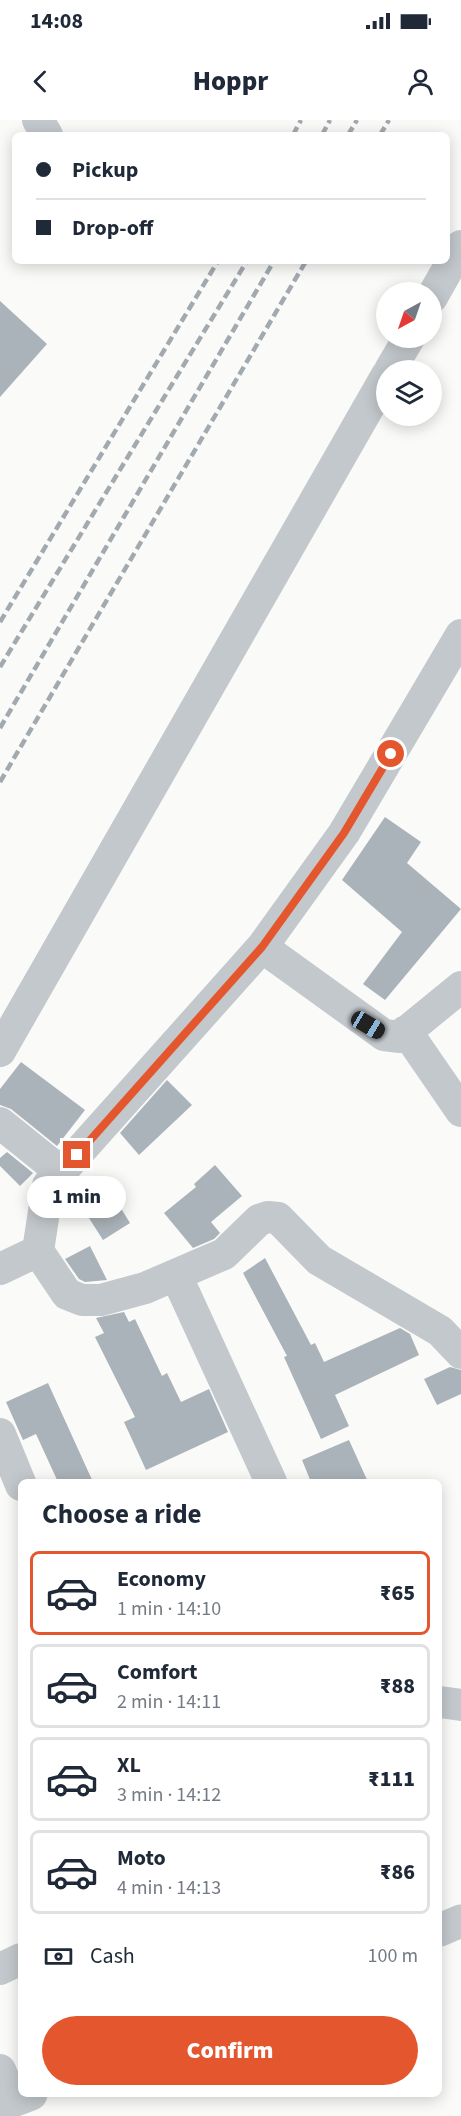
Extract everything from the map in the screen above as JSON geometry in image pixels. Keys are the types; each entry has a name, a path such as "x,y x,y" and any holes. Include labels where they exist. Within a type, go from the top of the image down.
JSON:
{"street":[{"path":"441,282 461,246"},
{"path":"0,1051 376,394"},
{"path":"461,635 344,833 262,947 48,1185 38,1251 67,1294 82,1300 101,1300 145,1288 224,1254 260,1220 279,1218 319,1260 440,1331 461,1353"},
{"path":"262,947 384,1035 400,1037 461,987"},
{"path":"406,1031 461,1111"},
{"path":"0,1123 61,1172"},
{"path":"0,1269 38,1251"},
{"path":"176,1275 271,1479"},
{"path":"0,1434 19,1479"},
{"path":"442,1702 461,1705"},
{"path":"442,1929 461,1921"},
{"path":"0,1969 18,1960"},
{"path":"0,2070 15,2100"}],"building":[{"path":"0,301 47,344 0,397"},
{"path":"385,817 421,842 407,863 461,909 385,1000 363,984 402,932 342,880"},
{"path":"21,1062 85,1110 57,1146 11,1109 0,1105 0,1089"},
{"path":"167,1080 192,1105 139,1155 120,1133"},
{"path":"7,1152 33,1173 20,1186 0,1166 0,1158"},
{"path":"215,1165 242,1196 211,1222 220,1233 214,1239 193,1248 164,1213 196,1187 194,1184"},
{"path":"101,1176 130,1223 103,1240 73,1193"},
{"path":"90,1246 107,1280 85,1282 79,1279 65,1259"},
{"path":"265,1258 311,1345 315,1343 324,1362 400,1328 410,1334 419,1355 335,1395 349,1426 321,1439 284,1357 287,1356 243,1273"},
{"path":"124,1312 129,1322 135,1319 162,1376 167,1373 181,1402 209,1389 228,1432 146,1470 124,1422 135,1417 95,1337 104,1333 96,1318"},
{"path":"450,1367 461,1370 461,1394 437,1405 424,1379"},
{"path":"48,1383 92,1479 57,1479 36,1434 23,1440 6,1402"},
{"path":"349,1440 367,1479 310,1479 302,1460"}],"railway":[{"path":"295,132 301,120"},
{"path":"324,132 330,120"},
{"path":"350,132 357,120"},
{"path":"382,132 389,120"},
{"path":"0,622 216,264"},
{"path":"0,667 245,264"},
{"path":"0,728 272,264"},
{"path":"0,782 304,264"}],"route":[{"path":"77,1155 262,947 344,833 391,754"}]}
